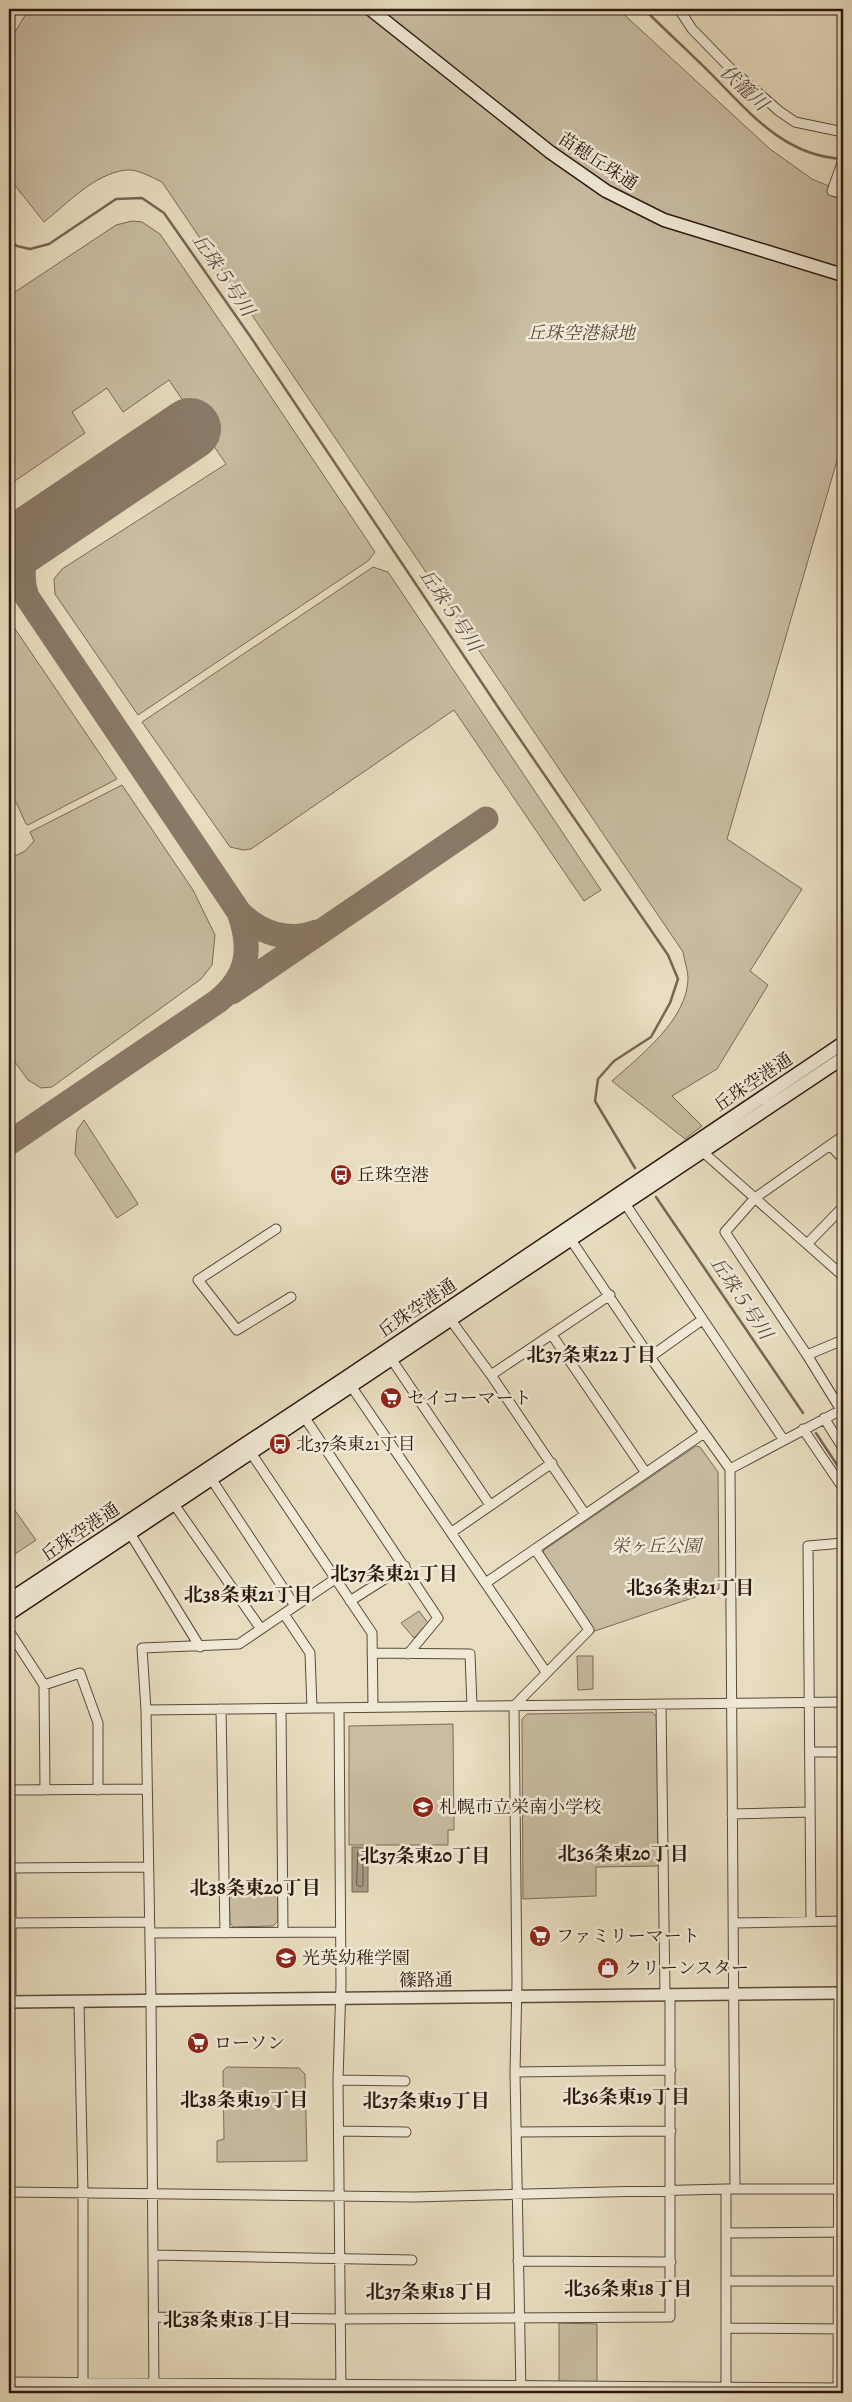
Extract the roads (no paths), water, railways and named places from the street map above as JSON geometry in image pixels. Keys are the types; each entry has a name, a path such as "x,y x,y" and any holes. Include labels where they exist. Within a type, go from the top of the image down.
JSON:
{"main road":[{"name":"苗穂丘珠通","path":"370,9 550,152 606,191 664,220 843,275"},
{"name":"丘珠空港通","path":"568,1235 626,1205 841,1055"},
{"name":"丘珠空港通","path":"9,1600 171,1500 841,1055"},
{"name":"丘珠空港通","path":"171,1500 212,1480 248,1449 305,1418 349,1382 392,1360 447,1315"},
{"name":"丘珠空港通","path":"9,1614 127,1528"}],"street":[{"path":"679,9 692,29 732,69 779,111 795,122 843,132"},
{"path":"843,160 832,191 843,194"},
{"path":"730,1469 803,1428 842,1410 725,1232 755,1198 843,1136"},
{"path":"830,1145 843,1158"},
{"path":"703,1152 843,1276"},
{"path":"626,1205 783,1439"},
{"path":"807,1244 843,1207"},
{"path":"276,1230 198,1280 237,1330 291,1298"},
{"path":"568,1235 730,1469 734,1994 730,2189 726,2233 726,2391"},
{"path":"491,1375 610,1295"},
{"path":"447,1315 491,1375 585,1514"},
{"path":"650,1356 702,1320"},
{"path":"552,1335 646,1473"},
{"path":"807,1355 843,1340"},
{"path":"392,1360 490,1505"},
{"path":"349,1382 487,1582 546,1672"},
{"path":"305,1418 438,1618 408,1654"},
{"path":"824,1418 843,1448"},
{"path":"803,1428 843,1488"},
{"path":"487,1582 704,1433"},
{"path":"248,1449 372,1633 373,1707"},
{"path":"452,1532 552,1463"},
{"path":"212,1480 295,1606"},
{"path":"171,1500 261,1630"},
{"path":"127,1528 200,1647"},
{"path":"811,1921 808,1546 843,1543"},
{"path":"521,2390 515,2072 514,1706 589,1630 535,1549"},
{"path":"350,1601 405,1566"},
{"path":"154,2393 150,1922 146,1710 142,1648 239,1644 335,1579"},
{"path":"284,1614 310,1653 312,1708"},
{"path":"9,1631 44,1685 45,1790"},
{"path":"372,1653 470,1654 472,1706"},
{"path":"44,1685 80,1673 98,1723 98,1790"},
{"path":"146,1710 843,1702"},
{"path":"154,2317 341,2319 670,2317 672,2191 661,1705"},
{"path":"339,1708 340,1932 338,2080 341,2389"},
{"path":"221,1709 225,1933"},
{"path":"281,1709 283,1932"},
{"path":"810,1752 843,1752"},
{"path":"9,1790 147,1789"},
{"path":"732,1814 809,1812"},
{"path":"10,2002 10,1868 148,1866"},
{"path":"733,1923 843,1921"},
{"path":"11,1923 150,1922"},
{"path":"150,1933 340,1932"},
{"path":"9,2382 154,2382 341,2389 840,2390 841,1993"},
{"name":"篠路通","path":"10,2002 841,1993"},
{"path":"79,2002 83,2193 83,2393"},
{"path":"515,2072 670,2070"},
{"path":"338,2080 405,2080"},
{"path":"339,2131 406,2132"},
{"path":"516,2132 671,2131"},
{"path":"9,2192 340,2197 518,2195 730,2189 841,2189"},
{"path":"726,2233 840,2232"},
{"path":"153,2255 412,2260"},
{"path":"518,2261 671,2262"},
{"path":"726,2281 840,2281"},
{"path":"726,2328 840,2329"}],"water":[{"path":"352,1847 368,1847 368,1892 352,1892"}],"waterway":[{"name":"伏籠川","path":"644,9 747,110 775,134 806,151 842,159"},
{"name":"丘珠５号川","path":"9,240 17,246 30,249 49,244 116,199 142,198 164,213 252,339 502,713 668,955 678,979 670,1003 651,1037 614,1061 598,1079 595,1101 635,1168"},
{"name":"丘珠５号川","path":"656,1197 803,1413"},
{"name":"丘珠５号川","path":"816,1433 843,1474"}],"place":[{"name":"丘珠空港","path":"341,1175"},
{"name":"セイコーマート","path":"391,1398"},
{"name":"北37条東21丁目","path":"280,1444"},
{"name":"札幌市立栄南小学校","path":"423,1807"},
{"name":"ファミリーマート","path":"540,1936"},
{"name":"光英幼稚学園","path":"286,1958"},
{"name":"クリーンスター","path":"608,1968"},
{"name":"ローソン","path":"198,2043"}],"district":[{"name":"北37条東22丁目","path":"591,1355"},
{"name":"北37条東21丁目","path":"394,1574"},
{"name":"北36条東21丁目","path":"690,1588"},
{"name":"北38条東21丁目","path":"248,1595"},
{"name":"北36条東20丁目","path":"623,1854"},
{"name":"北37条東20丁目","path":"425,1856"},
{"name":"北38条東20丁目","path":"255,1888"},
{"name":"北36条東19丁目","path":"626,2097"},
{"name":"北38条東19丁目","path":"244,2100"},
{"name":"北37条東19丁目","path":"426,2101"},
{"name":"北36条東18丁目","path":"628,2289"},
{"name":"北37条東18丁目","path":"429,2292"},
{"name":"北38条東18丁目","path":"227,2320"}],"park label":[{"name":"丘珠空港緑地","path":"581,333"},
{"name":"栄ヶ丘公園","path":"656,1546"}]}
